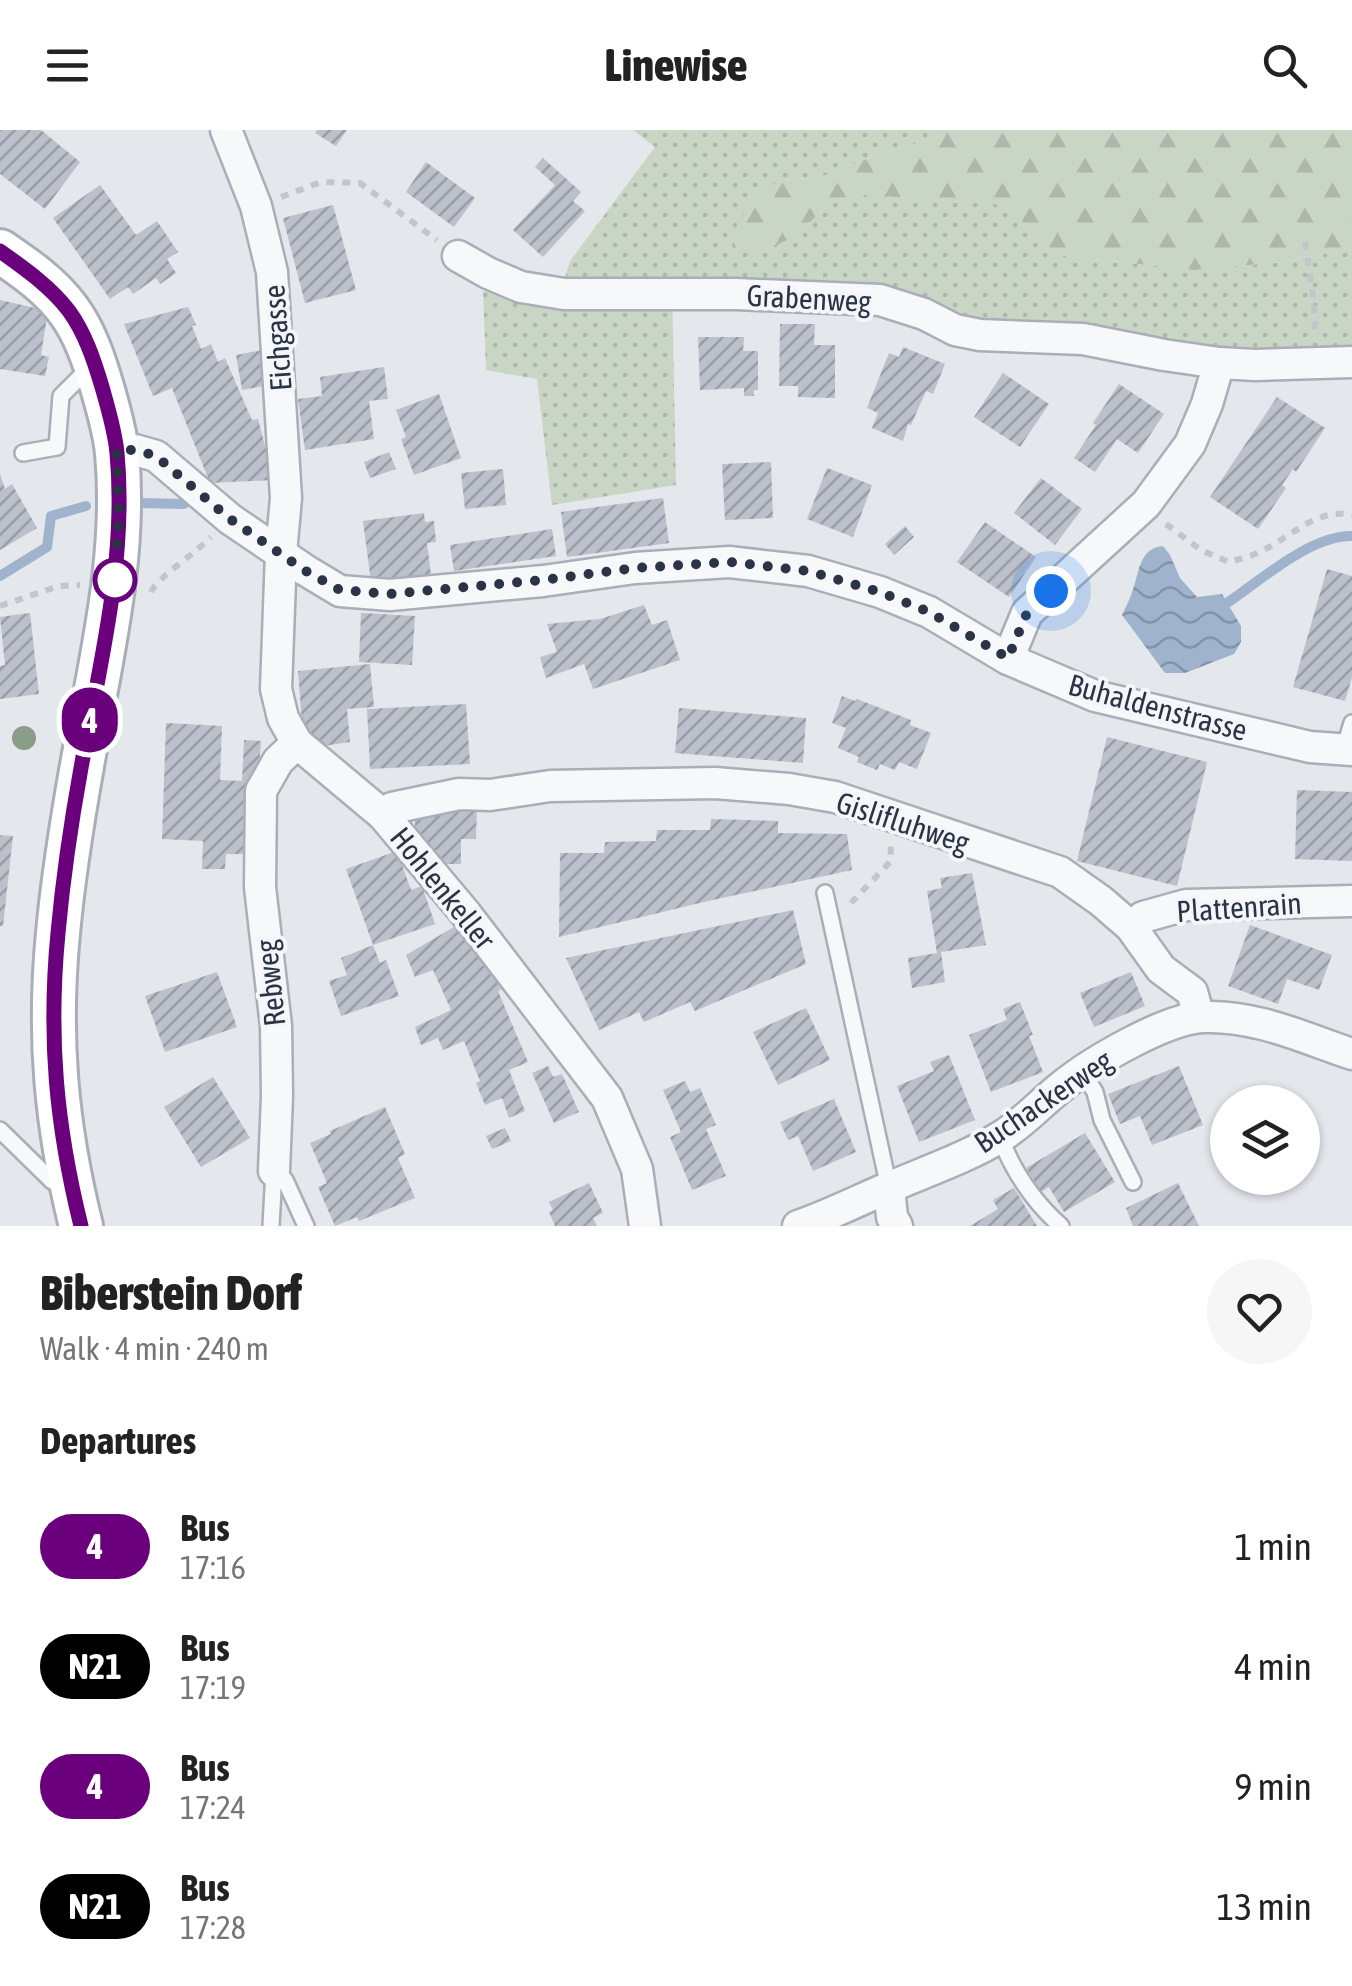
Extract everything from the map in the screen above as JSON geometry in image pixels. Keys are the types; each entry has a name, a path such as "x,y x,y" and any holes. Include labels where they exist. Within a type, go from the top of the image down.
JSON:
{"street":[{"name":"Eichgasse","path":"226,130 256,206 272,272 286,498 281,552"},
{"path":"0,252 45,286 68,309 84,336 110,415 117,450 119,518 115,580 74,811 54,974 57,1104 77,1209"},
{"name":"Grabenweg","path":"458,256 521,287 564,294 736,294 880,300 980,336 1083,339 1164,356 1255,365 1352,362"},
{"path":"1008,658 1027,613 1146,504 1190,444 1219,362"},
{"name":"Buhaldenstrasse","path":"117,450 156,456 230,519 340,590 390,594 730,562 808,571 880,592 929,612 1008,658 1094,696 1310,747 1349,741"},
{"name":"Hohlenkeller","path":"281,552 276,689 283,718 298,743 383,815 466,914 606,1098 637,1168 644,1226"},
{"name":"Rebweg","path":"274,1171 276,1026 260,887 261,791 278,762 298,743"},
{"name":"Gislifluhweg","path":"383,815 392,808 460,794 550,786 715,783 835,798 1060,872 1102,901 1130,927 1161,969 1192,992 1199,1017"},
{"name":"Plattenrain","path":"1130,927 1143,917 1186,905 1352,901"},
{"path":"1199,1017 1234,1018 1268,1025 1352,1054"},
{"name":"Buchackerweg","path":"798,1226 1000,1137 1082,1071 1169,1026 1199,1017"},
{"path":"889,1188 896,1226"}],"lane":[{"path":"23,452 57,447 62,396 94,364"},
{"path":"825,893 889,1188"},
{"path":"1082,1071 1095,1092 1102,1120 1133,1182"},
{"path":"0,1130 77,1209"},
{"path":"1000,1137 1040,1207 1061,1226"},
{"path":"271,1226 274,1171"},
{"path":"274,1171 284,1180 306,1226"}],"path":[{"path":"256,206 320,182 360,182 458,256"},
{"path":"1305,242 1314,303 1316,364"},
{"path":"1146,504 1202,550 1229,562 1261,552 1306,522 1340,512 1352,515"},
{"path":"0,606 59,586 88,585"},
{"path":"830,920 840,918 848,905 882,874 890,862 892,836 905,840 930,830"}],"green space":[{"path":"633,130 952,130 827,175 777,182 791,238 837,199 866,195 1007,205 1056,255 1194,270 1280,262 1352,249 1352,352 1299,355 1092,330 980,322 940,309 672,284 676,485 552,505 537,379 486,370 483,291 553,302 570,261 655,147"},
{"path":"952,130 1352,130 1352,249 1280,262 1194,270 1055,255 1006,205 866,195 837,199 791,238 764,251 735,250 732,246 737,225 752,201 777,182 827,175"}],"water":[{"path":"1163,546 1180,578 1197,597 1222,594 1241,626 1241,642 1234,654 1185,673 1165,673 1122,615 1143,559 1150,550"}],"building":[{"path":"0,130 41,130 80,162 45,209 0,174"},
{"path":"347,130 336,146 315,133"},
{"path":"543,158 581,192 573,201 585,211 543,257 513,230 555,185 535,167"},
{"path":"426,162 475,198 454,227 406,192"},
{"path":"100,185 136,235 157,221 178,252 167,259 176,273 160,284 156,278 133,294 128,287 110,299 53,218"},
{"path":"333,205 356,290 305,303 283,218"},
{"path":"0,300 48,311 41,355 49,357 45,376 0,369"},
{"path":"188,307 201,349 211,344 218,362 225,358 252,420 258,419 274,480 210,483 172,388 153,396 124,324"},
{"path":"780,324 815,324 814,345 835,345 835,398 798,397 798,386 779,386"},
{"path":"698,337 744,337 743,351 758,351 758,390 754,390 754,396 744,396 744,388 700,390"},
{"path":"903,347 945,364 933,394 926,391 903,441 872,428 878,413 867,408 889,353 899,357"},
{"path":"263,350 269,385 242,390 236,355"},
{"path":"384,367 388,399 369,401 374,439 305,450 298,399 322,396 320,377"},
{"path":"1003,373 1049,404 1020,447 974,417"},
{"path":"1119,384 1164,414 1138,453 1117,439 1095,472 1074,458"},
{"path":"439,394 461,458 414,475 396,410"},
{"path":"1277,397 1325,428 1296,472 1293,469 1282,485 1286,488 1258,529 1210,497"},
{"path":"389,452 396,469 370,478 364,462"},
{"path":"771,462 773,518 725,520 722,464"},
{"path":"827,468 872,485 853,537 807,519"},
{"path":"503,469 506,505 465,509 461,473"},
{"path":"0,474 5,489 12,484 37,528 0,550"},
{"path":"1041,478 1082,509 1055,545 1014,513"},
{"path":"663,498 669,543 567,557 561,512"},
{"path":"424,513 425,522 434,521 436,542 427,543 431,575 371,582 363,521"},
{"path":"985,522 1036,557 1009,597 957,562"},
{"path":"905,526 914,537 894,555 885,544"},
{"path":"552,529 556,556 454,571 450,545"},
{"path":"1327,569 1352,576 1352,677 1345,701 1293,687"},
{"path":"644,605 652,625 667,620 680,660 593,689 584,664 546,678 540,657 557,652 547,624 600,619"},
{"path":"30,613 39,694 0,699 0,666 5,665 0,617"},
{"path":"361,613 415,616 412,665 359,662"},
{"path":"370,664 374,707 347,709 350,742 310,748 302,722 298,671"},
{"path":"842,696 911,720 910,725 931,733 917,769 899,762 895,770 880,764 877,770 838,748 846,728 832,723"},
{"path":"466,704 470,764 370,769 367,709"},
{"path":"679,708 806,718 803,763 675,753"},
{"path":"166,723 222,726 220,780 242,781 244,740 261,741 249,854 226,854 225,869 202,869 203,841 162,839"},
{"path":"1107,737 1207,762 1177,886 1077,861"},
{"path":"1297,790 1352,792 1352,861 1295,859"},
{"path":"477,803 476,839 461,839 461,864 415,864 415,804"},
{"path":"711,819 778,821 778,833 847,834 852,870 559,937 560,853 604,853 605,842 656,841 657,830 710,830"},
{"path":"0,835 13,836 3,926 0,926"},
{"path":"397,851 411,890 422,886 435,924 373,945 346,869"},
{"path":"972,873 986,945 941,952 945,982 912,988 908,958 937,953 927,891 942,888 940,878"},
{"path":"793,910 806,964 695,1011 690,1002 644,1022 639,1012 599,1030 566,958"},
{"path":"459,924 478,943 528,1062 509,1070 525,1111 509,1118 502,1098 485,1105 464,1041 443,1050 438,1038 421,1045 415,1027 451,1010 433,970 415,977 406,955"},
{"path":"1250,925 1332,955 1319,990 1287,979 1278,1004 1228,986"},
{"path":"373,945 380,963 386,960 399,996 341,1016 329,981 347,975 341,958"},
{"path":"217,972 237,1027 165,1052 145,996"},
{"path":"1131,972 1145,1006 1094,1027 1080,993"},
{"path":"1020,1002 1043,1072 991,1092 969,1035 1007,1020 1003,1009"},
{"path":"806,1008 830,1060 778,1085 753,1032"},
{"path":"949,1055 975,1120 919,1142 897,1086 934,1071 930,1062"},
{"path":"548,1066 553,1077 562,1074 579,1112 554,1123 532,1073"},
{"path":"1179,1066 1203,1125 1152,1145 1140,1116 1120,1124 1108,1094"},
{"path":"213,1077 250,1138 201,1167 164,1107"},
{"path":"685,1081 690,1092 700,1088 716,1125 706,1129 726,1176 692,1190 670,1137 681,1132 663,1090"},
{"path":"834,1099 856,1152 813,1171 798,1136 788,1140 780,1122"},
{"path":"385,1107 405,1154 398,1158 415,1198 359,1221 357,1217 335,1226 318,1187 327,1183 310,1143"},
{"path":"505,1128 511,1141 492,1149 486,1136"},
{"path":"1085,1133 1115,1182 1064,1212 1049,1187 1041,1192 1026,1168"},
{"path":"589,1183 603,1213 593,1218 597,1226 555,1226 549,1202"},
{"path":"1178,1183 1199,1226 1133,1226 1126,1208"},
{"path":"1014,1188 1037,1226 970,1226 998,1209 993,1200"}],"waterway":[{"path":"138,503 184,504"},
{"path":"0,576 47,547 51,516 86,506"},
{"path":"1227,603 1303,551 1352,536"}],"bus line":[{"name":"4","path":"0,251 68,309 84,336 98,371 117,450 119,518 115,580 74,811 54,974 57,1104 81,1226"}],"route":[{"path":"115,580 119,518 117,450 135,450 156,456 230,519 340,590 390,594 730,562 808,571 880,592 929,612 1008,658 1027,613 1051,591"}]}
